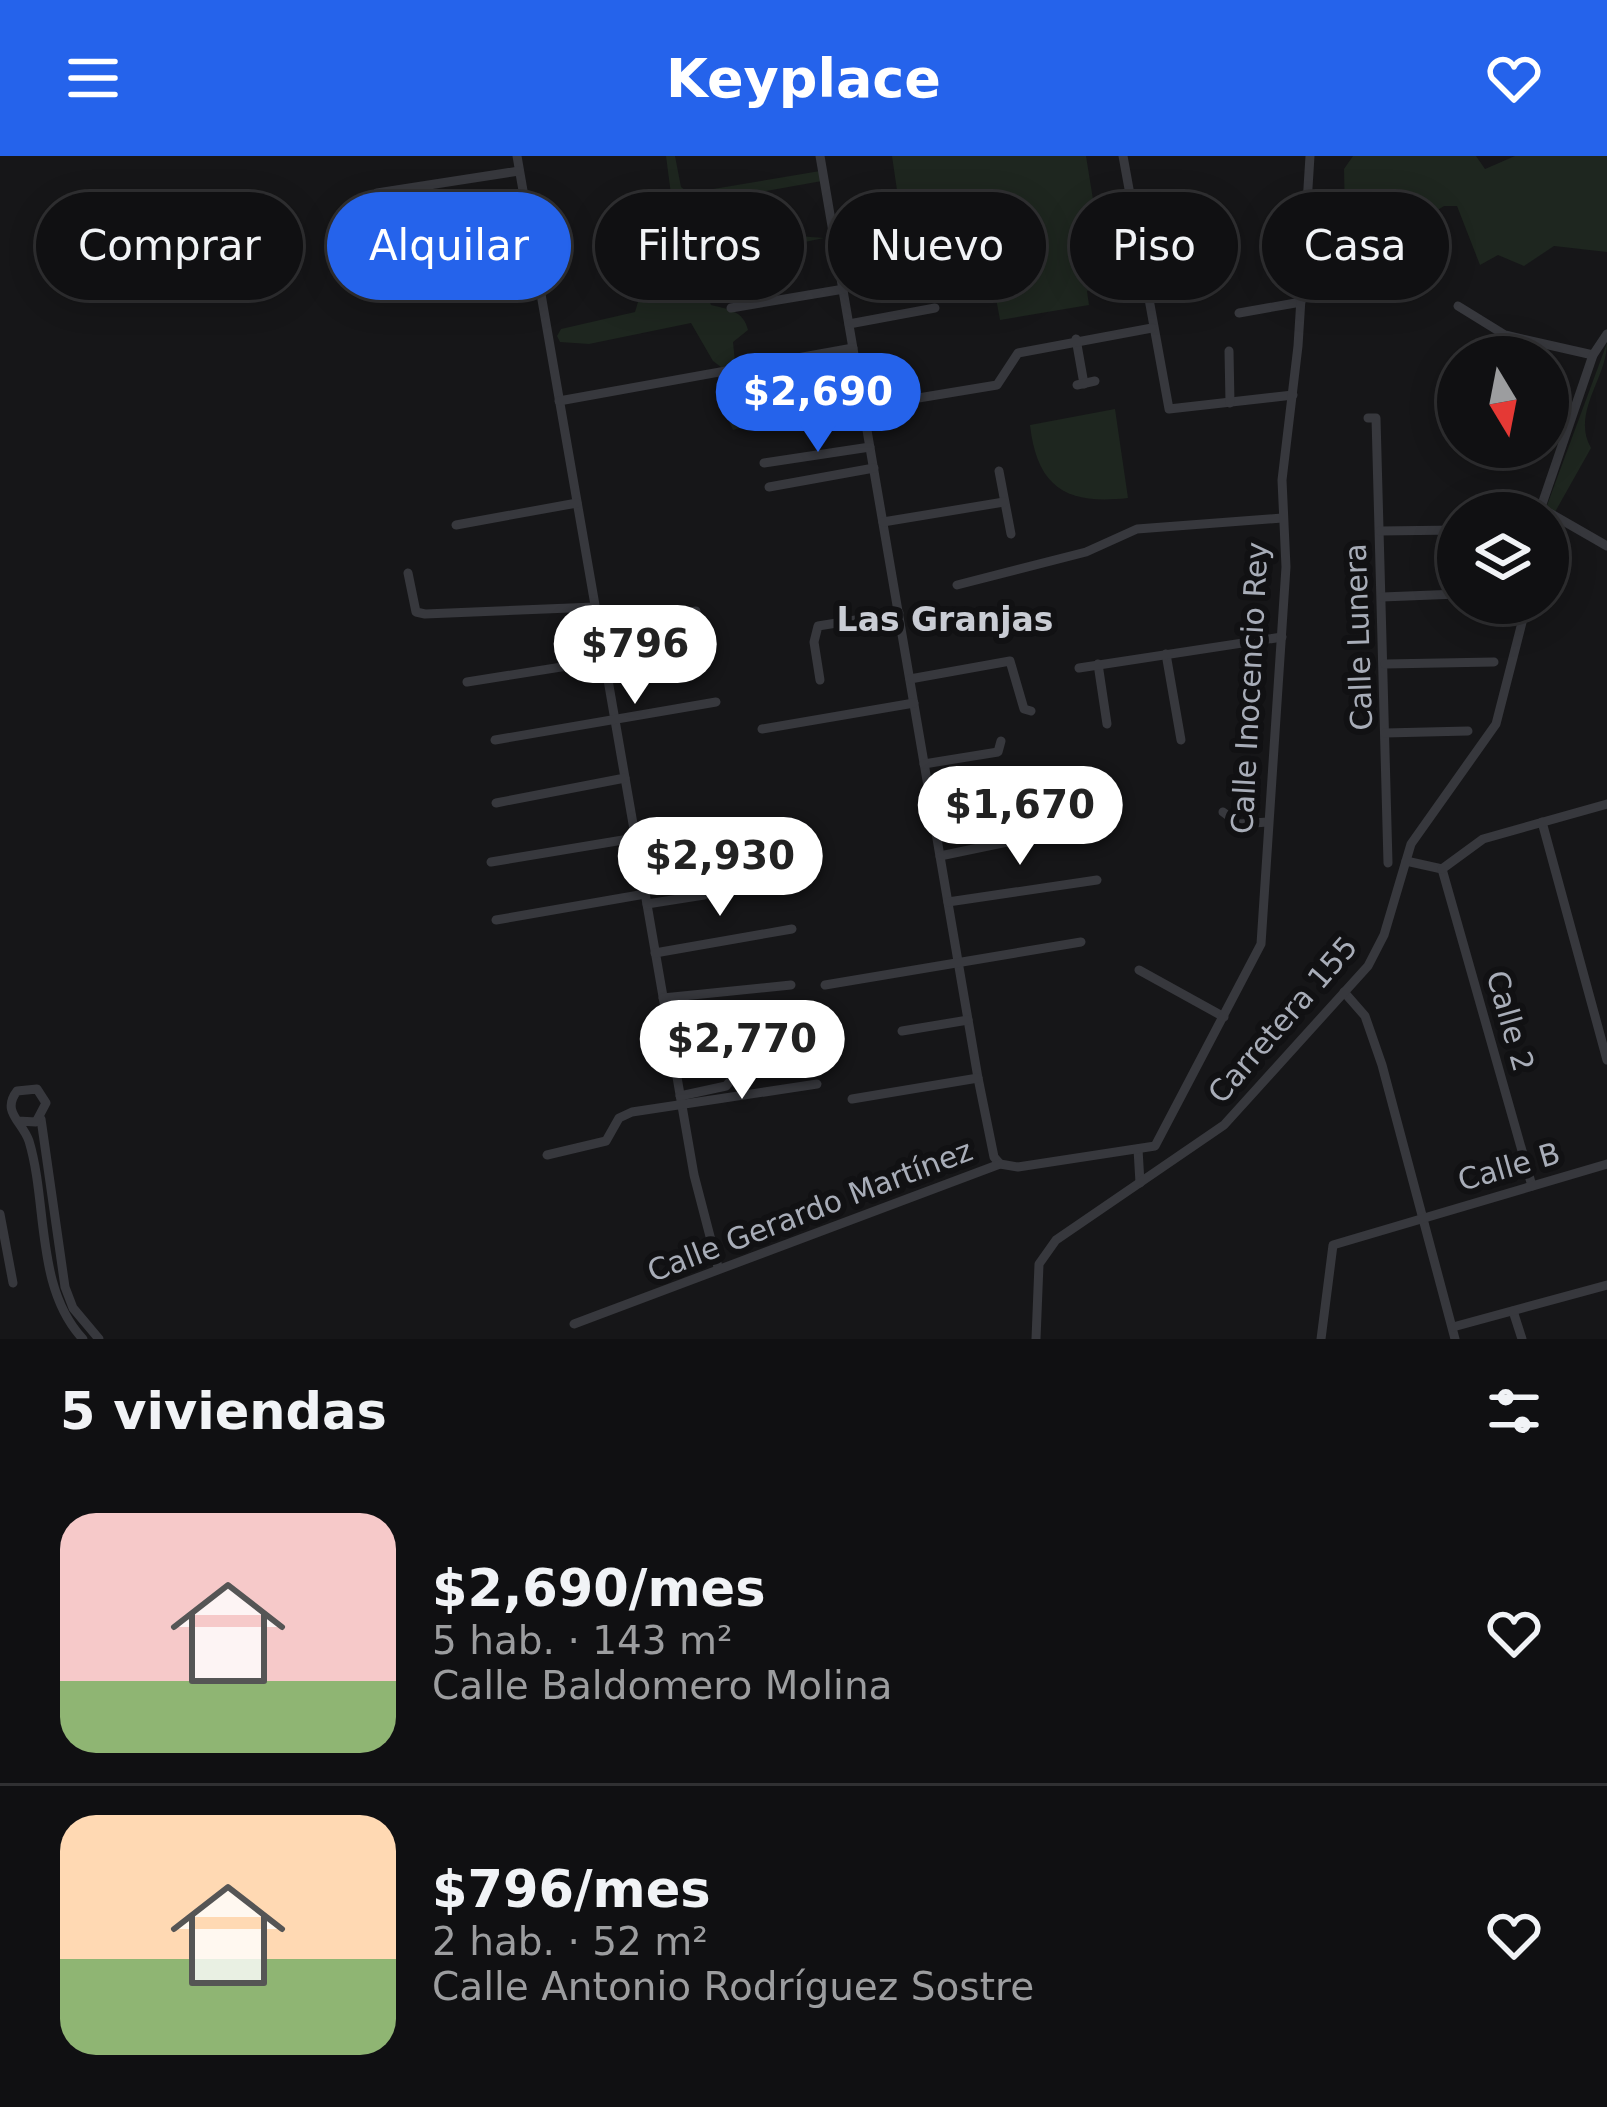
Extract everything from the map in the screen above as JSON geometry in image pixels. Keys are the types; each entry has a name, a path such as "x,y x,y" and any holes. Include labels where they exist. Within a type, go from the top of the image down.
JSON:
{"street":[{"path":"517,156 681,1101 705,1233 718,1267"},
{"path":"820,156 828,200"},
{"path":"1123,156 1169,409 1293,394"},
{"name":"Calle Inocencio Rey","path":"1138,1149 1154,1146 1261,944 1282,637 1282,518 1310,156"},
{"path":"382,192 519,171"},
{"path":"731,308 828,292"},
{"path":"846,300 978,1078 994,1157 1000,1164"},
{"path":"1239,314 1301,302"},
{"path":"1458,306 1505,335 1593,355"},
{"path":"849,324 935,308"},
{"path":"864,407 997,385 1018,353 1153,328"},
{"path":"1569,425 1593,355 1607,334"},
{"path":"1076,339 1085,383"},
{"path":"559,401 853,348"},
{"path":"1229,351 1230,403"},
{"name":"Calle Lunera","path":"1368,418 1376,418 1388,863"},
{"path":"764,463 871,447"},
{"path":"769,487 874,468"},
{"path":"999,471 1011,534"},
{"path":"456,525 577,502"},
{"path":"883,522 1004,502"},
{"path":"957,585 1086,552 1137,530 1282,518"},
{"path":"1569,526 1607,546"},
{"path":"1380,531 1437,530"},
{"path":"408,573 416,612 425,614 595,607"},
{"path":"1382,597 1437,595"},
{"path":"599,628 696,611"},
{"path":"820,680 814,642 818,626 899,613"},
{"name":"Carretera 155","path":"1036,1339 1039,1264 1056,1240 1224,1125 1378,950 1406,861 1424,824 1471,766 1496,724 1522,624"},
{"path":"1079,668 1282,637"},
{"path":"467,682 706,644"},
{"path":"1166,654 1181,740"},
{"path":"910,679 1010,661 1024,709 1031,711"},
{"path":"1385,664 1494,662"},
{"path":"1098,664 1107,724"},
{"path":"495,740 716,702"},
{"path":"762,729 914,703"},
{"path":"1385,733 1468,731"},
{"path":"924,764 998,752 1001,741"},
{"path":"496,803 625,778"},
{"path":"1406,861 1442,869 1483,839 1607,804"},
{"path":"1223,812 1239,824 1268,822"},
{"path":"1542,822 1607,1060"},
{"path":"940,856 1012,841 1028,828 1055,823"},
{"path":"490,862 635,838"},
{"name":"Calle 2","path":"1442,869 1532,1186"},
{"path":"496,920 704,895 752,872"},
{"path":"948,902 1096,880"},
{"path":"655,953 792,929"},
{"path":"825,985 1081,942"},
{"path":"1139,970 1224,1017"},
{"path":"663,998 791,985"},
{"path":"1344,992 1365,1016 1371,1032 1454,1333 1607,1285"},
{"path":"902,1031 968,1020"},
{"path":"681,1101 726,1086 744,1065 788,1055"},
{"path":"852,1100 978,1078"},
{"path":"547,1155 606,1141 619,1118 632,1112 817,1084"},
{"path":"83,1339 57,1298 28,1138 10,1117 5,1101 21,1088 37,1090 46,1102 41,1119 65,1287 73,1308 100,1339"},
{"path":"10,1117 41,1119"},
{"path":"1138,1149 1141,1183"},
{"name":"Calle Gerardo Martínez","path":"574,1324 1000,1164 1018,1167 1138,1149"},
{"name":"Calle B","path":"1321,1339 1333,1245 1607,1164"},
{"path":"0,1214 13,1283"},
{"path":"1514,1311 1522,1339"}],"shaded area":[{"path":"666,156 675,156 681,187 688,192 671,192"},
{"path":"892,156 1086,156 1092,192 1070,192 1070,300 1088,300 1089,305 1000,320 996,300 1046,300 1046,192 897,192"},
{"path":"1353,156 1476,156 1485,169 1515,156 1607,156 1607,252 1554,246 1524,266 1498,255 1480,265 1457,206 1449,206 1449,192 1344,192 1344,169"},
{"path":"820,171 822,181 761,192 695,192"},
{"path":"709,300 734,312 748,330 733,342 735,362 749,373 787,381 804,399 799,410 733,430 726,415 736,398 733,376 713,361 691,323 589,344 560,342 557,336 561,329 635,312 638,302"},
{"path":"1607,343 1585,422 1591,448 1566,492 1552,492 1561,468 1569,468 1569,446"},
{"path":"1115,409 1128,498 1088,498 1059,488 1040,464 1030,425"}],"district":[{"name":"Las Granjas","path":"945,619"}]}
